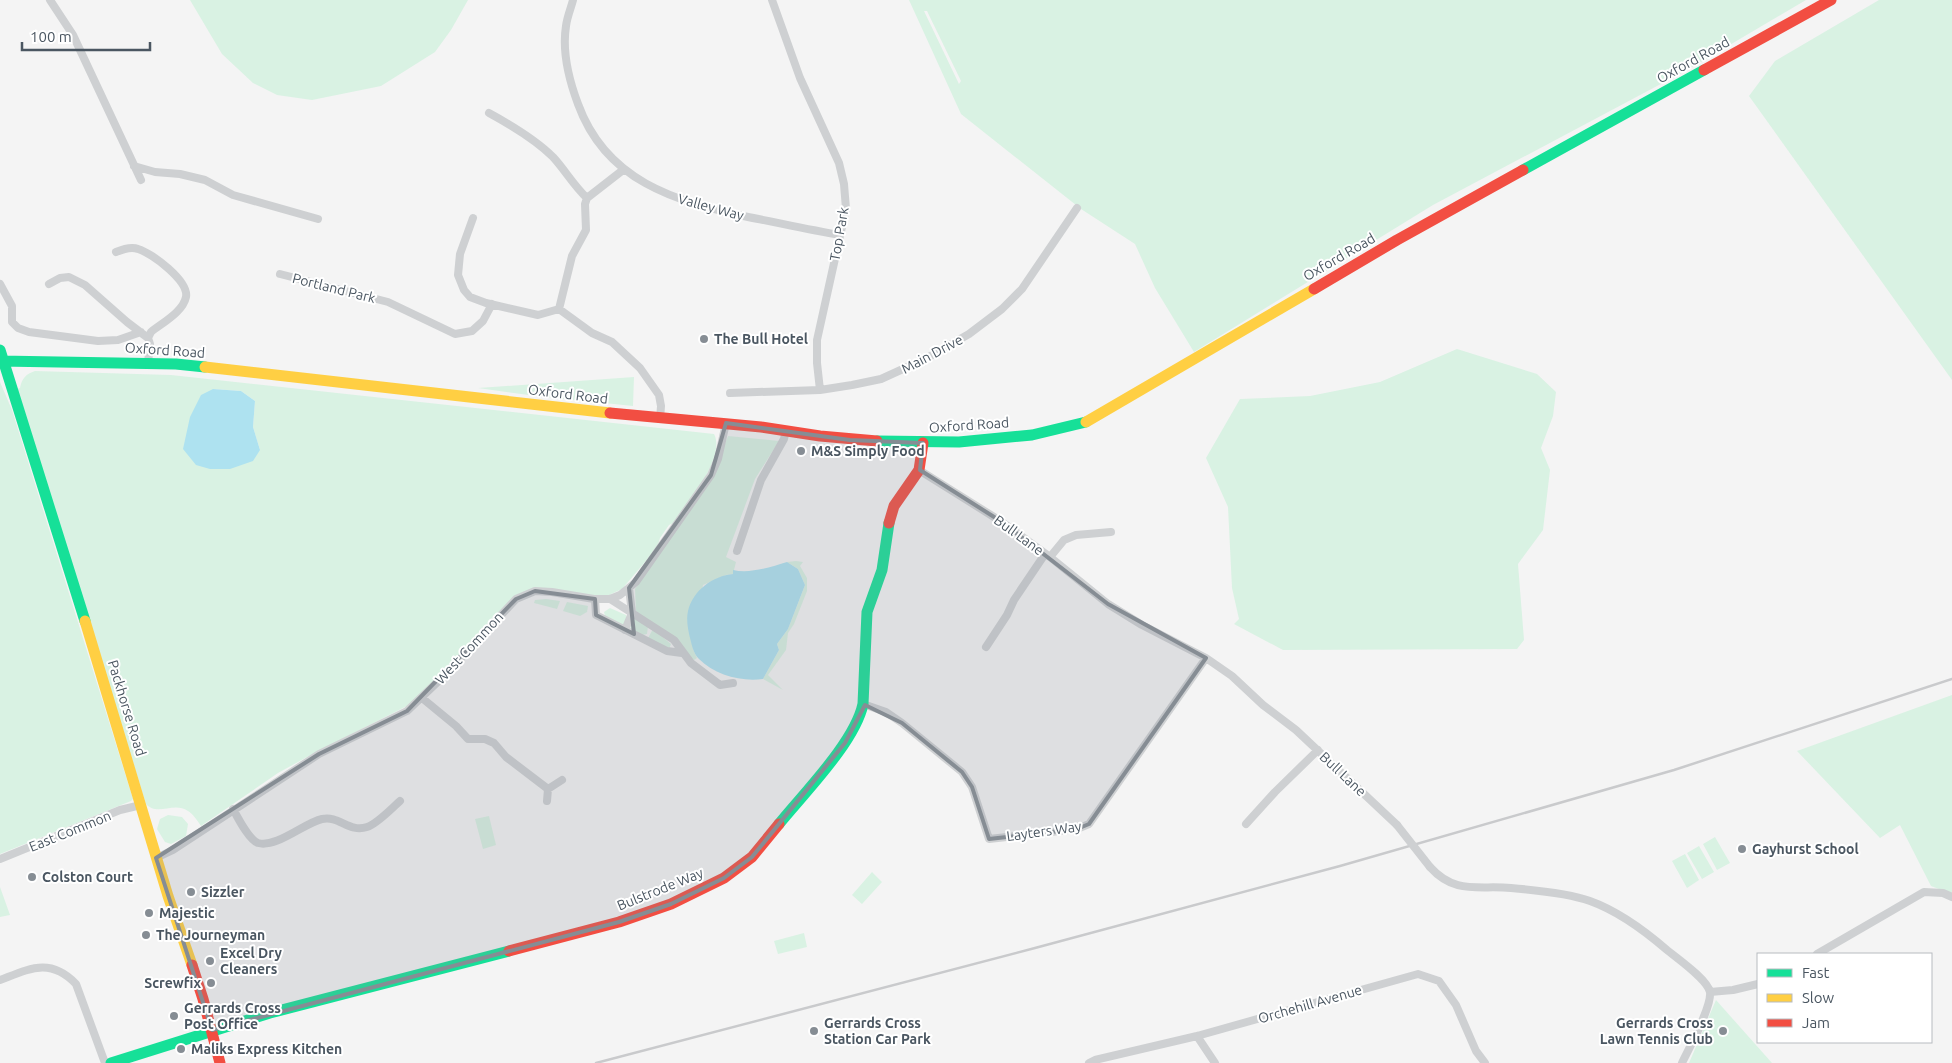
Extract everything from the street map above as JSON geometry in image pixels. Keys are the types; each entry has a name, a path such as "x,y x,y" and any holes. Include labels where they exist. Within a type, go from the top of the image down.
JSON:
{"main road":[{"name":"Oxford Road","path":"1,358 176,364 660,419 726,423 850,440 923,443 965,442 1032,435 1086,422 1397,240 1831,0"},
{"name":"Packhorse Road","path":"1,358 104,680 156,858 212,1030 220,1063"},
{"name":"Bulstrode Way","path":"111,1063 212,1030 619,922 671,904 724,878 752,857 845,743 861,713 867,612 882,570 888,527 894,506 919,470 923,443"}],"street":[{"path":"50,0 73,35 141,180"},
{"name":"Valley Way","path":"573,0 566,26 567,62 573,92 594,136 609,157 623,170 670,196 695,205 840,236"},
{"name":"Top Park","path":"772,0 800,78 840,170 844,184 846,208 817,340 820,390"},
{"path":"489,113 514,127 550,154 576,188 587,198"},
{"path":"134,166 155,172 180,174 205,180 233,195 318,219"},
{"path":"560,309 572,256 586,230 587,198 623,170"},
{"name":"Main Drive","path":"730,393 820,390 881,379 927,358 969,334 1002,309 1022,290 1077,208"},
{"path":"473,218 460,254 458,275 464,290 470,297 538,315 560,309"},
{"path":"116,252 132,248 149,254 172,272 186,289 186,297 182,307 151,332 148,338"},
{"name":"Portland Park","path":"280,274 388,302 455,334 472,331 483,321 492,304"},
{"path":"50,284 60,278 69,277 76,279 148,338 150,344 148,363"},
{"path":"0,284 12,306 12,322 18,328 29,332 98,341 118,340 141,332"},
{"path":"560,309 592,333 612,342 640,368 659,395 661,406 660,419"},
{"path":"726,423 718,459 711,475 636,582 610,599 674,640 691,663 720,685 732,683"},
{"path":"737,551 761,480 784,439 786,430"},
{"name":"Bull Lane","path":"919,470 1002,522 1108,604 1142,625 1206,658 1232,676 1263,705 1296,730 1398,825 1438,875 1453,884 1478,888 1510,888 1591,901 1646,932 1703,980 1710,992"},
{"path":"986,647 1007,615 1014,600 1048,556 1064,540 1076,535 1111,532"},
{"path":"625,630 632,613 629,588"},
{"name":"West Common","path":"156,858 173,850 319,754 407,711 422,698 516,599 535,591 595,599 610,599"},
{"path":"595,599 596,616 667,651 682,653"},
{"path":"646,640 652,626"},
{"name":"Layters Way","path":"863,704 886,712 962,772 972,787 988,839 1077,829 1089,824 1206,658"},
{"path":"422,698 456,726 468,739 485,739 494,743 506,757 548,789"},
{"path":"1246,824 1275,792 1318,750"},
{"path":"548,789 562,780"},
{"path":"547,801 548,789"},
{"path":"233,809 251,838 256,842 267,844 324,818 338,821 355,829 368,827 400,801"},
{"name":"East Common","path":"0,859 120,810 141,805"},
{"path":"1819,953 1924,892 1943,893 1952,897"},
{"path":"0,980 35,966 50,967 69,977 76,984 105,1063"},
{"name":"Orchehill Avenue","path":"1089,1063 1197,1036 1418,974 1439,981 1456,1005 1476,1051 1485,1063"},
{"path":"1682,1063 1707,1009 1710,992 1733,990 1757,984"},
{"path":"1197,1036 1215,1063"},
{"path":"1476,1051 1478,1063"}],"highlighted area":[{"path":"726,423 850,440 923,443 920,470 1002,522 1108,604 1206,658 1089,824 1077,829 989,839 972,787 962,772 902,723 865,705 845,743 752,857 724,878 671,904 619,922 212,1030 156,858 319,754 407,711 516,599 535,591 595,599 596,615 634,634 629,588 711,475"}],"green space":[{"path":"190,0 468,0 451,30 435,52 381,86 312,100 277,95 253,83 222,54"},
{"path":"909,0 1806,0 1689,69 1433,205 1194,352 1155,288 1135,244 1081,209 961,114","holes":["924,11 927,11 961,81 959,84"]},
{"path":"1879,0 1952,0 1952,380 1749,96 1775,61"},
{"path":"1457,349 1537,374 1556,392 1553,416 1541,448 1550,470 1543,530 1518,564 1524,640 1517,649 1283,650 1234,624 1239,619 1232,588 1228,507 1206,458 1240,399 1310,396 1380,382"},
{"path":"35,371 171,375 714,434 716,443 715,454 704,479 677,521 669,525 660,538 657,548 622,589 609,595 594,596 553,589 515,596 441,677 407,706 278,773 201,826 192,814 182,808 156,809 146,804 17,389 20,388 27,375","holes":["213,389 241,391 255,401 253,427 260,450"]},
{"path":"634,377 633,406 478,388"},
{"path":"0,382 12,410 133,799 0,854"},
{"path":"728,436 779,441 755,479 726,557 736,562 733,574 703,585 693,649 697,658 694,660 636,611 635,589 711,480"},
{"path":"787,562 803,562 800,566 807,578 807,591 794,624 788,633 786,650 768,675 783,690 763,679 779,650 777,644 788,629 805,585 798,569"},
{"path":"535,600 560,601 557,609 534,603"},
{"path":"567,602 588,606 587,612 580,616 563,611"},
{"path":"610,608 626,615 627,620 625,624 622,625 605,616 604,612"},
{"path":"634,618 648,626 647,634 642,635 629,629"},
{"path":"653,629 671,644 669,649 648,638"},
{"path":"1952,695 1952,894 1931,886 1900,825 1880,838 1797,751"},
{"path":"168,815 182,817 188,824 186,836 171,844 165,842 157,829 160,819"},
{"path":"489,816 496,845 483,849 475,819"},
{"path":"1715,837 1730,863 1717,870 1703,844"},
{"path":"1699,846 1714,872 1702,879 1687,853"},
{"path":"1685,854 1699,880 1687,888 1672,861"},
{"path":"872,872 882,882 862,904 852,895"},
{"path":"0,887 10,915 0,917"},
{"path":"804,933 807,947 778,954 774,941"},
{"name":"Gerrards Cross Lawn Tennis Club","path":"1716,1000 1772,1063 1689,1063"}],"water":[{"path":"213,389 241,391 255,401 253,427 260,450 253,461 230,469 210,469 196,465 183,449 190,417 201,395"},
{"path":"787,562 798,569 805,585 788,629 777,644 779,650 763,679 737,678 720,673 705,665 694,652 688,628 688,611 694,597 705,585 718,578 733,574 733,570 753,571"}],"railway":[{"path":"596,1063 1340,866 1674,770 1952,679"}],"traffic: fast":[{"path":"1523,170 1704,70"},
{"path":"0,350 85,621"},
{"path":"0,361 176,364 205,367"},
{"path":"877,441 959,442 1032,435 1086,422"},
{"path":"779,824 827,767 858,719 863,704 867,612 882,570 889,523"},
{"path":"111,1063 270,1013 509,951"}],"traffic: slow":[{"path":"1086,422 1314,289"},
{"path":"205,367 610,413"},
{"path":"85,621 168,896 192,965"}],"traffic: jam":[{"path":"1704,70 1831,0"},
{"path":"1314,289 1397,240 1523,170"},
{"path":"610,413 761,427 820,436 877,441"},
{"path":"889,523 894,506 919,470 923,443"},
{"path":"509,951 619,922 671,904 724,878 752,857 779,824"},
{"path":"192,965 220,1063"}],"place":[{"name":"The Bull Hotel","path":"704,339"},
{"name":"M&S Simply Food","path":"801,451"},
{"name":"Gayhurst School","path":"1742,849"},
{"name":"Colston Court","path":"32,877"},
{"name":"Sizzler","path":"191,892"},
{"name":"Majestic","path":"149,913"},
{"name":"The Journeyman","path":"146,935"},
{"name":"Excel Dry Cleaners","path":"210,961"},
{"name":"Screwfix","path":"211,983"},
{"name":"Gerrards Cross Post Office","path":"174,1016"},
{"name":"Gerrards Cross Station Car Park","path":"814,1031"},
{"name":"Gerrards Cross Lawn Tennis Club","path":"1723,1031"},
{"name":"Maliks Express Kitchen","path":"181,1049"}]}
